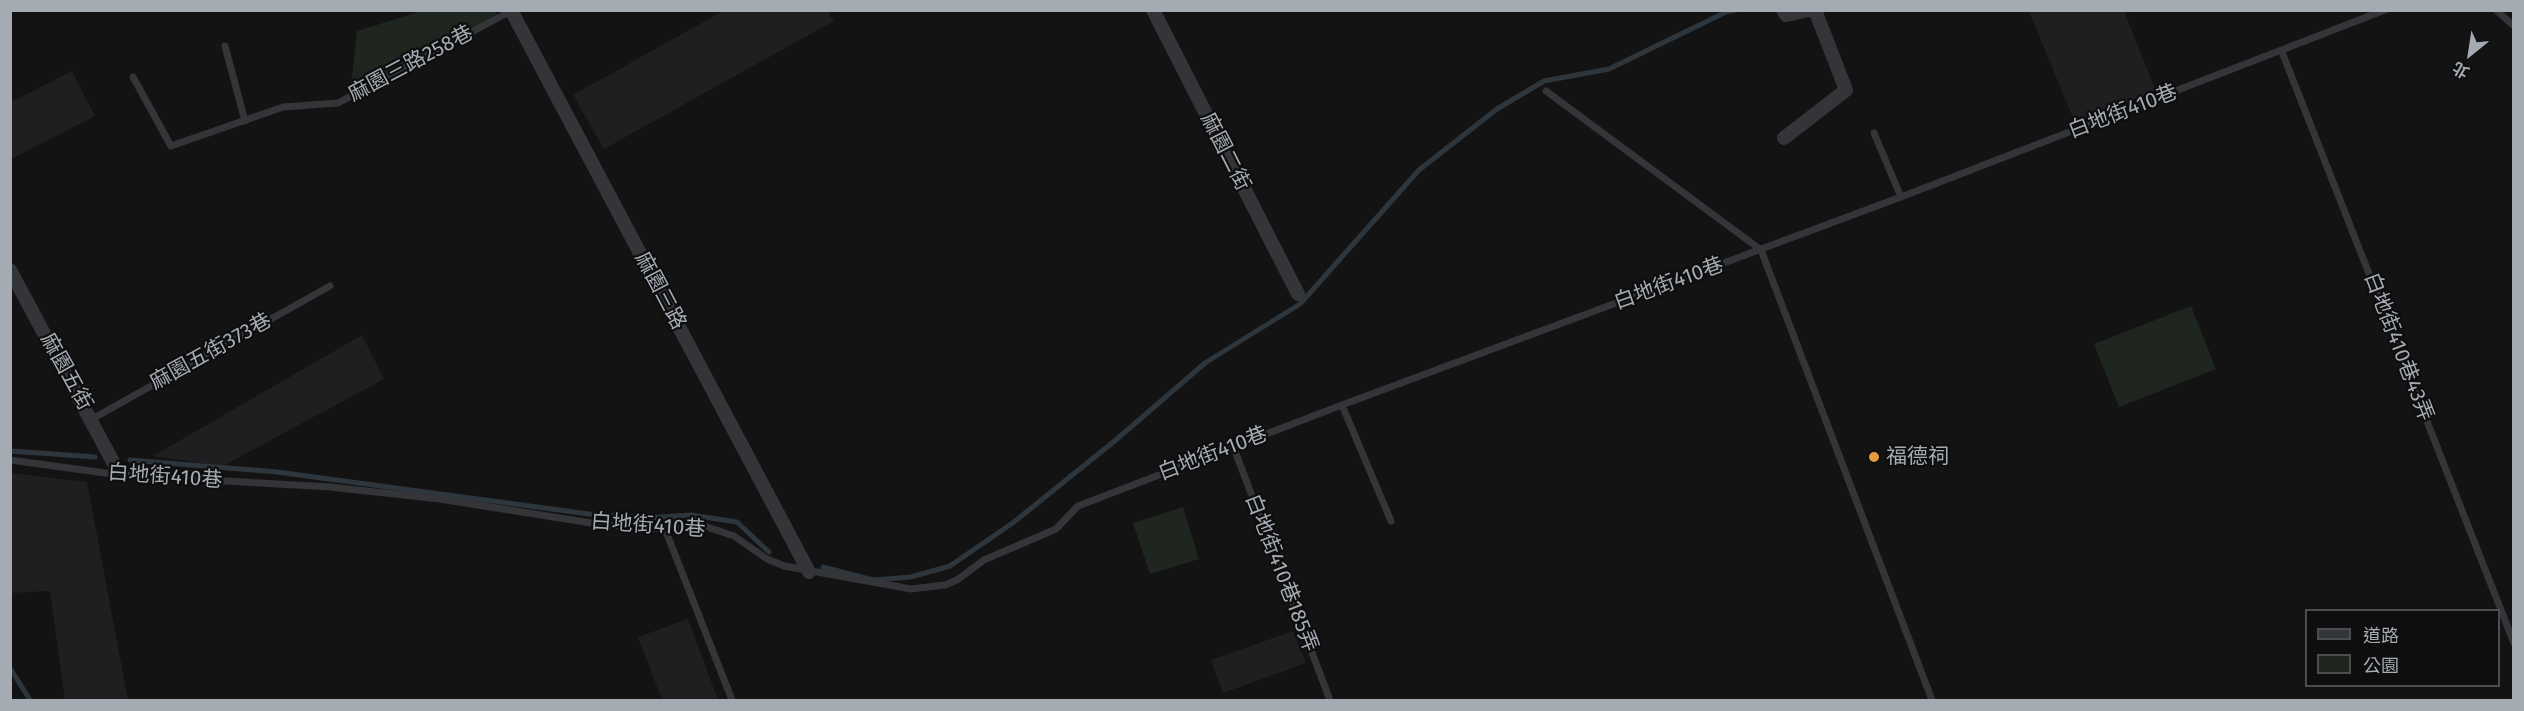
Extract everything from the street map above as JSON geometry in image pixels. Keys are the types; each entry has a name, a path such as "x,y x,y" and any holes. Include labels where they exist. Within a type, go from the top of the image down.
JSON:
{"street":[{"name":"麻園二街","path":"1153,10 1298,294"},
{"path":"1783,10 1786,15 1809,10"},
{"path":"1784,138 1846,90 1815,10"},
{"name":"麻園三路","path":"511,11 809,572"},
{"name":"麻園五街","path":"10,270 92,419 120,475"}],"lane":[{"name":"白地街410巷","path":"10,460 120,475 330,487 440,499 604,525 665,529 704,526 734,536 767,559 784,566 911,589 945,585 957,580 984,560 1056,529 1078,506 1901,197 2282,52 2385,10"},
{"path":"2496,10 2514,26"},
{"name":"麻園三路258巷","path":"133,77 171,146 283,107 338,103 511,11"},
{"path":"225,46 245,120"},
{"name":"白地街410巷43弄","path":"2282,52 2514,643"},
{"path":"1545,91 1761,250 1932,700"},
{"path":"1875,133 1901,197"},
{"name":"麻園五街373巷","path":"92,419 330,286"},
{"path":"1342,405 1391,521"},
{"name":"白地街410巷185弄","path":"1233,446 1330,700"},
{"path":"665,529 732,700"}],"shaded area":[{"path":"725,10 828,11 834,21 604,149 573,95"},
{"path":"2029,11 2124,11 2156,91 2075,123"},
{"path":"72,71 95,116 11,159 11,102"},
{"path":"362,335 384,379 223,466 153,456"},
{"path":"11,473 87,482 128,700 65,700 50,591 11,593"},
{"path":"688,619 718,700 662,700 638,637"},
{"path":"1293,631 1306,663 1223,693 1211,660"}],"green space":[{"path":"422,11 495,11 497,15 350,96 357,31"},
{"path":"2191,306 2216,369 2119,407 2094,344"},
{"path":"1183,507 1199,559 1150,574 1133,523"}],"waterway":[{"path":"823,567 873,580 911,577 950,566 1014,522 1117,439 1205,363 1300,304 1419,170 1497,109 1544,81 1609,69 1726,12 1736,10"},
{"path":"10,451 95,457"},
{"path":"130,460 277,472 589,514 647,518 691,515 737,522 769,552"},
{"path":"10,668 30,700"}],"place":[{"name":"福德祠","path":"1874,457"}]}
